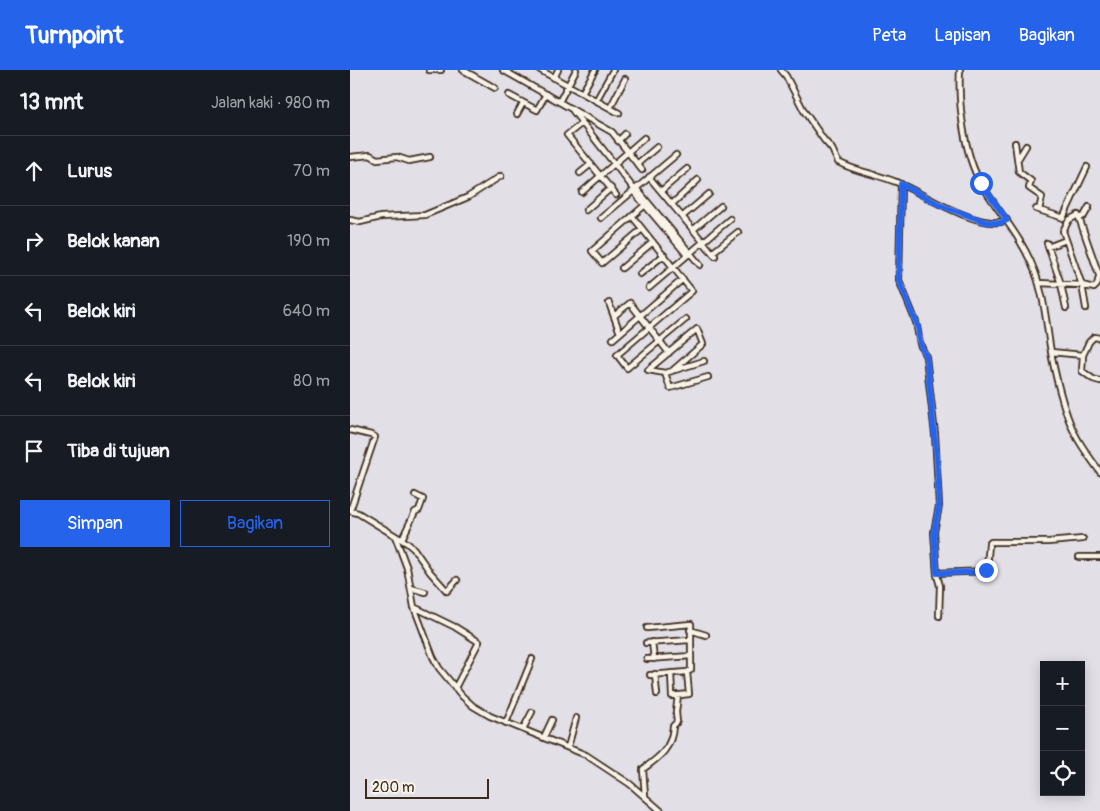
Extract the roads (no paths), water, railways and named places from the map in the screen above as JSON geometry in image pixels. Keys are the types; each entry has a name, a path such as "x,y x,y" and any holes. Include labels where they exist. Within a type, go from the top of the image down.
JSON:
{"street":[{"path":"429,70 441,70"},
{"path":"463,70 495,88"},
{"path":"503,70 612,132 642,170"},
{"path":"540,70 620,113"},
{"path":"554,78 558,70"},
{"path":"559,102 576,70"},
{"path":"582,93 595,70"},
{"path":"596,101 613,70"},
{"path":"781,70 804,111 832,149 838,162 853,170 901,184 942,206 986,222 1000,223 1007,220"},
{"path":"960,70 960,103 972,167 994,204 1007,220 1026,250 1039,283 1051,352 1071,425 1085,452 1100,472"},
{"path":"610,108 626,79"},
{"path":"534,117 546,94"},
{"path":"509,95 537,110"},
{"path":"517,114 523,103"},
{"path":"570,108 688,254"},
{"path":"582,123 567,135 616,195"},
{"path":"618,140 626,134"},
{"path":"582,192 644,138"},
{"path":"1016,143 1019,172 1031,181 1029,188 1042,197 1038,210 1069,220"},
{"path":"1018,159 1026,146"},
{"path":"637,164 658,147"},
{"path":"350,157 370,155 378,159 397,157 409,161 430,157"},
{"path":"601,218 676,155"},
{"path":"580,173 591,164"},
{"path":"1062,218 1088,167"},
{"path":"661,191 687,169"},
{"path":"350,220 360,222 382,217 425,215 468,197 501,176"},
{"path":"649,177 714,254 738,232"},
{"path":"672,204 698,180"},
{"path":"901,184 899,280 916,322 920,344 926,357 935,434 939,500 938,518 934,531 937,573 940,586 939,616"},
{"path":"586,210 610,188"},
{"path":"634,189 645,205 700,265"},
{"path":"683,216 709,194"},
{"path":"642,229 602,263 592,251 645,205"},
{"path":"694,229 721,206"},
{"path":"1086,308 1082,285 1063,231 1069,220 1078,216 1079,218 1084,216 1089,207"},
{"path":"632,216 692,291 617,355 627,368 686,319"},
{"path":"1039,283 1095,287 1100,273 1079,218"},
{"path":"649,288 730,219"},
{"path":"1066,240 1048,245 1061,284 1066,308"},
{"path":"622,268 653,242"},
{"path":"640,274 664,255"},
{"path":"613,339 684,279"},
{"path":"609,303 620,333"},
{"path":"614,316 630,303 669,353"},
{"path":"672,371 703,344 697,329 648,370 666,373 704,361"},
{"path":"1100,338 1094,337 1091,339 1083,355 1082,371 1093,379 1100,381"},
{"path":"1051,352 1083,355"},
{"path":"666,373 670,388 708,378"},
{"path":"350,430 375,437 350,511 358,513 402,539 414,550 447,591 457,580"},
{"path":"402,539 424,499 415,495"},
{"path":"395,536 406,566 414,607 435,662 455,688 477,709 506,723 586,755 610,769 645,796 660,811"},
{"path":"937,573 984,571 991,542 1048,542 1083,539"},
{"path":"1079,557 1100,557"},
{"path":"411,588 425,592"},
{"path":"414,607 456,627 479,642 455,688"},
{"path":"647,628 691,624 691,670 652,675 657,694"},
{"path":"690,630 706,635"},
{"path":"646,643 690,640"},
{"path":"652,642 654,659"},
{"path":"647,659 691,656"},
{"path":"506,723 532,659"},
{"path":"671,673 672,696 689,694 687,672"},
{"path":"645,796 643,769 663,755 673,736 673,726 677,722 678,695"},
{"path":"523,730 532,712"},
{"path":"568,747 576,718"},
{"path":"544,737 552,720"}]}
